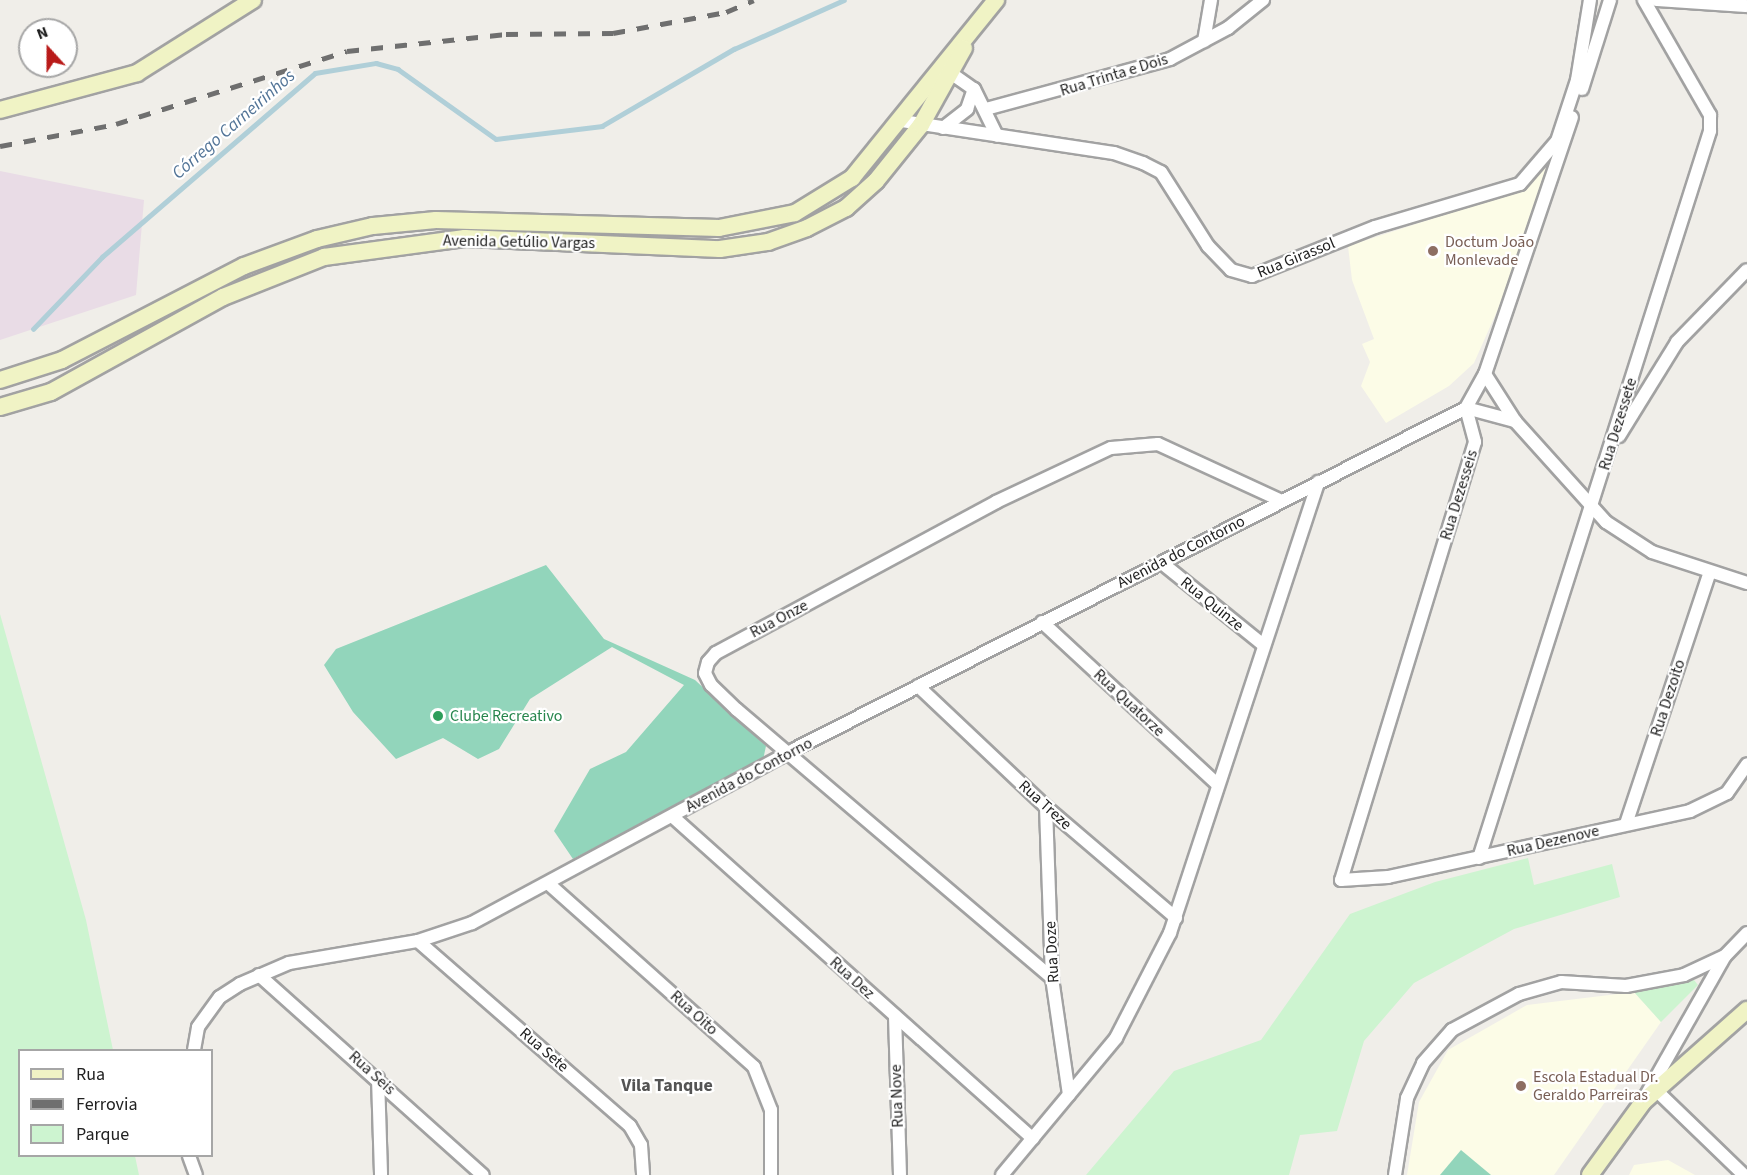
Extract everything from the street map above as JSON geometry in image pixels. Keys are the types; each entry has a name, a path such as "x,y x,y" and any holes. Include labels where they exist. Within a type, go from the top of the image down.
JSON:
{"main road":[{"path":"0,110 137,73 252,0"},
{"name":"Avenida Getúlio Vargas","path":"0,380 62,360 244,267 362,229 436,220 719,228 795,213 852,178 945,69 996,0"},
{"name":"Avenida Getúlio Vargas","path":"0,407 51,392 223,297 324,256 465,238 720,249 768,242 807,228 846,208 921,125 945,69"},
{"path":"662,246 663,228"},
{"path":"1590,1175 1643,1102 1659,1093 1747,1011"}],"street":[{"path":"1204,41 1211,0"},
{"name":"Rua Trinta e Dois","path":"986,109 1170,59 1204,41 1263,0"},
{"path":"1581,81 1590,0"},
{"name":"Rua Dezessete","path":"1479,858 1592,510 1711,123 1644,0"},
{"path":"1656,0 1747,6"},
{"path":"1515,421 1466,408 1485,374 1609,2"},
{"path":"945,69 974,89 986,109 997,136"},
{"name":"Rua Girassol","path":"902,121 1114,153 1161,172 1208,246 1231,270 1252,276 1375,227 1520,184 1550,156 1581,81"},
{"path":"943,128 967,109 974,89"},
{"path":"1608,457 1677,342 1747,270"},
{"path":"1485,374 1515,421 1592,510 1652,552 1747,583"},
{"name":"Avenida do Contorno","path":"194,1049 198,1027 220,997 259,975 289,963 418,940 472,923 550,885 786,754 1466,408"},
{"name":"Rua Dezesseis","path":"1341,880 1475,442 1466,408"},
{"name":"Rua Onze","path":"1052,978 786,754 711,685 705,673 708,662 716,653 996,502 1135,442 1158,444 1282,501"},
{"path":"1002,1175 1116,1038 1176,918 1262,644 1318,482"},
{"name":"Rua Quinze","path":"1162,563 1262,644"},
{"name":"Rua Dezoito","path":"1626,824 1710,572"},
{"name":"Rua Quatorze","path":"1042,622 1217,784"},
{"name":"Rua Treze","path":"918,686 1046,807 1176,918"},
{"name":"Rua Dezenove","path":"1341,880 1388,877 1479,858 1715,801 1747,765"},
{"name":"Rua Doze","path":"1046,807 1052,978 1069,1095"},
{"name":"Rua Dez","path":"672,816 1033,1139"},
{"name":"Rua Oito","path":"550,885 754,1067 771,1110 771,1175"},
{"path":"1643,1102 1725,956 1747,933"},
{"name":"Rua Sete","path":"418,940 630,1126 641,1145 643,1175"},
{"path":"1395,1175 1407,1098 1423,1063 1452,1030 1520,994 1561,982 1626,986 1684,975 1725,956"},
{"name":"Rua Seis","path":"259,975 378,1078 483,1175"},
{"name":"Rua Nove","path":"895,1016 900,1175"},
{"path":"378,1078 381,1175"},
{"path":"1659,1093 1744,1175"},
{"path":"190,1157 196,1175"}],"shaded area":[{"name":"Doctum João Monlevade","path":"1550,164 1509,284 1474,363 1449,386 1386,423 1361,386 1370,362 1362,344 1374,339 1352,280 1348,246 1521,190"},
{"path":"0,171 144,200 136,295 0,340"},
{"name":"Escola Estadual Dr. Geraldo Parreiras","path":"1634,992 1661,1022 1554,1175 1407,1175 1419,1102 1448,1050 1527,1005"},
{"path":"1668,1160 1695,1175 1629,1175 1634,1165"}],"green space":[{"name":"Clube Recreativo","path":"546,565 604,639 695,680 766,746 763,760 573,859 554,831 590,769 626,752 684,685 612,647 530,699 499,749 478,759 443,738 396,759 353,712 324,665 336,649"},
{"path":"0,614 86,920 113,1049 18,1049 18,1157 135,1157 139,1175 0,1175"},
{"path":"1528,858 1534,885 1612,864 1620,897 1514,929 1414,983 1364,1041 1337,1131 1300,1135 1289,1175 1086,1175 1174,1071 1261,1040 1350,914 1435,882"},
{"path":"1694,980 1698,985 1661,1022 1634,992"},
{"path":"1461,1150 1491,1175 1440,1175"}],"waterway":[{"name":"Córrego Carneirinhos","path":"33,329 102,257 315,73 376,63 398,69 496,139 602,126 734,49 844,0"}],"railway":[{"path":"0,146 116,124 347,51 506,34 613,33 726,12 754,0"}],"place":[{"name":"Doctum João Monlevade","path":"1433,251"},
{"name":"Clube Recreativo","path":"438,716"},
{"name":"Escola Estadual Dr. Geraldo Parreiras","path":"1521,1086"}],"district":[{"name":"Vila Tanque","path":"667,1086"}]}
